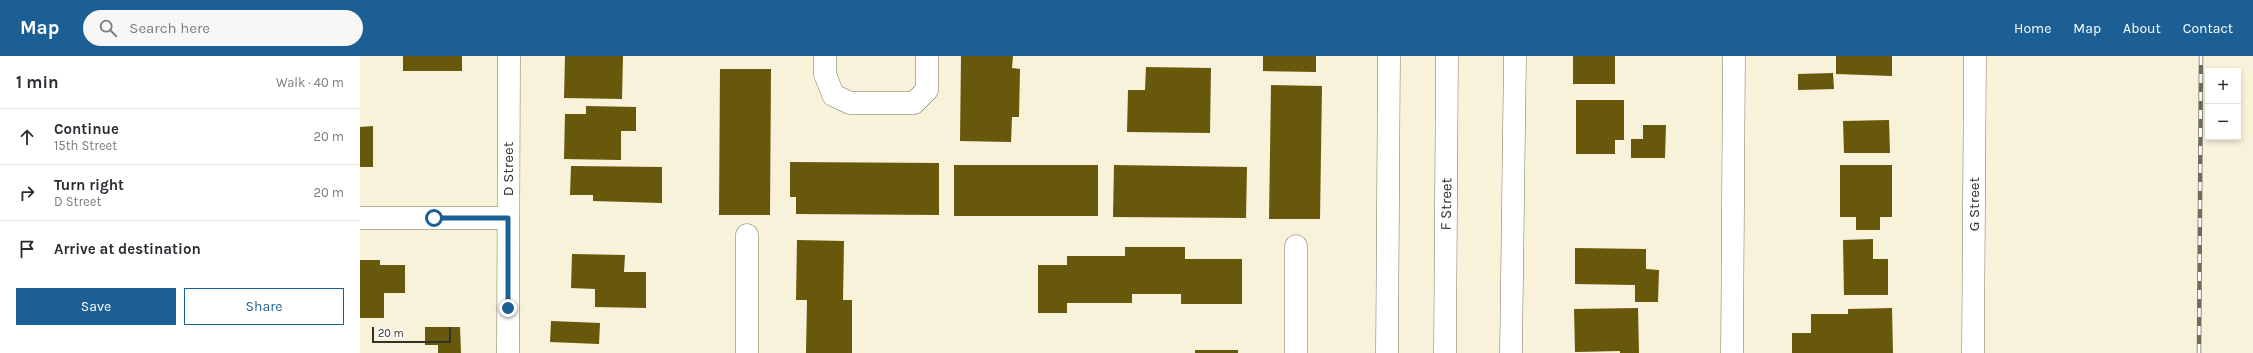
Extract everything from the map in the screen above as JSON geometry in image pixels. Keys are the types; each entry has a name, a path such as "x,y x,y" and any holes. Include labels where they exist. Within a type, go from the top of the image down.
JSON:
{"street":[{"name":"D Street","path":"508,353 509,56"},
{"path":"825,56 825,74 833,95 850,103 914,103 927,90 927,56"},
{"path":"1387,353 1388,56"},
{"name":"F Street","path":"1445,353 1447,56"},
{"path":"1511,353 1515,56"},
{"path":"1732,353 1734,56"},
{"name":"G Street","path":"1973,353 1974,56"},
{"path":"360,218 508,218"},
{"path":"747,235 748,353"},
{"path":"1296,246 1296,353"}],"building":[{"path":"403,56 462,56 462,71 403,71"},
{"path":"565,56 623,56 622,99 564,98"},
{"path":"961,56 1013,56 1012,68 1020,69 1019,117 1012,117 1011,142 960,141"},
{"path":"1263,56 1316,56 1316,72 1263,71"},
{"path":"1573,56 1615,56 1615,84 1573,84"},
{"path":"1836,56 1892,56 1892,76 1836,74"},
{"path":"1146,67 1211,68 1210,133 1127,132 1128,90 1145,90"},
{"path":"720,69 771,69 770,215 719,215"},
{"path":"1833,73 1834,89 1798,90 1798,74"},
{"path":"1271,85 1322,86 1320,219 1269,219"},
{"path":"1576,100 1624,100 1624,140 1615,140 1615,154 1576,154"},
{"path":"586,106 636,107 636,131 621,131 621,160 564,159 565,114 586,114"},
{"path":"1889,120 1890,153 1844,153 1843,121"},
{"path":"1643,125 1666,125 1665,158 1631,158 1631,139 1643,139"},
{"path":"373,126 373,167 360,167 360,127"},
{"path":"790,162 939,163 939,215 796,214 796,197 790,197"},
{"path":"954,165 1098,165 1098,216 954,216"},
{"path":"1114,165 1247,167 1246,218 1113,217"},
{"path":"1840,165 1892,165 1892,217 1880,217 1880,230 1856,230 1856,217 1840,217"},
{"path":"571,166 662,167 662,203 593,201 593,195 570,195"},
{"path":"1873,239 1873,259 1888,259 1888,295 1844,295 1843,240"},
{"path":"797,240 844,241 843,300 852,300 852,353 806,353 807,300 796,300"},
{"path":"1125,247 1185,247 1185,259 1242,259 1242,304 1181,304 1181,294 1132,294 1132,303 1067,303 1067,313 1038,313 1038,265 1067,265 1067,256 1125,256"},
{"path":"1575,248 1646,249 1646,269 1659,270 1658,302 1635,302 1635,285 1575,284"},
{"path":"572,254 625,255 624,272 646,272 646,308 595,307 595,289 571,288"},
{"path":"360,260 380,260 380,265 405,265 405,293 384,293 384,318 360,318"},
{"path":"1638,308 1639,353 1620,353 1620,351 1575,352 1574,309"},
{"path":"1892,308 1893,353 1792,353 1792,333 1811,333 1811,314 1848,314 1848,309"},
{"path":"551,321 600,323 599,344 550,342"},
{"path":"425,327 460,327 461,353 438,353 438,345 425,345"},
{"path":"1195,350 1238,350 1238,353 1195,353"}],"railway":[{"path":"2199,353 2201,56"}],"route":[{"path":"434,218 508,218 508,308"}]}
